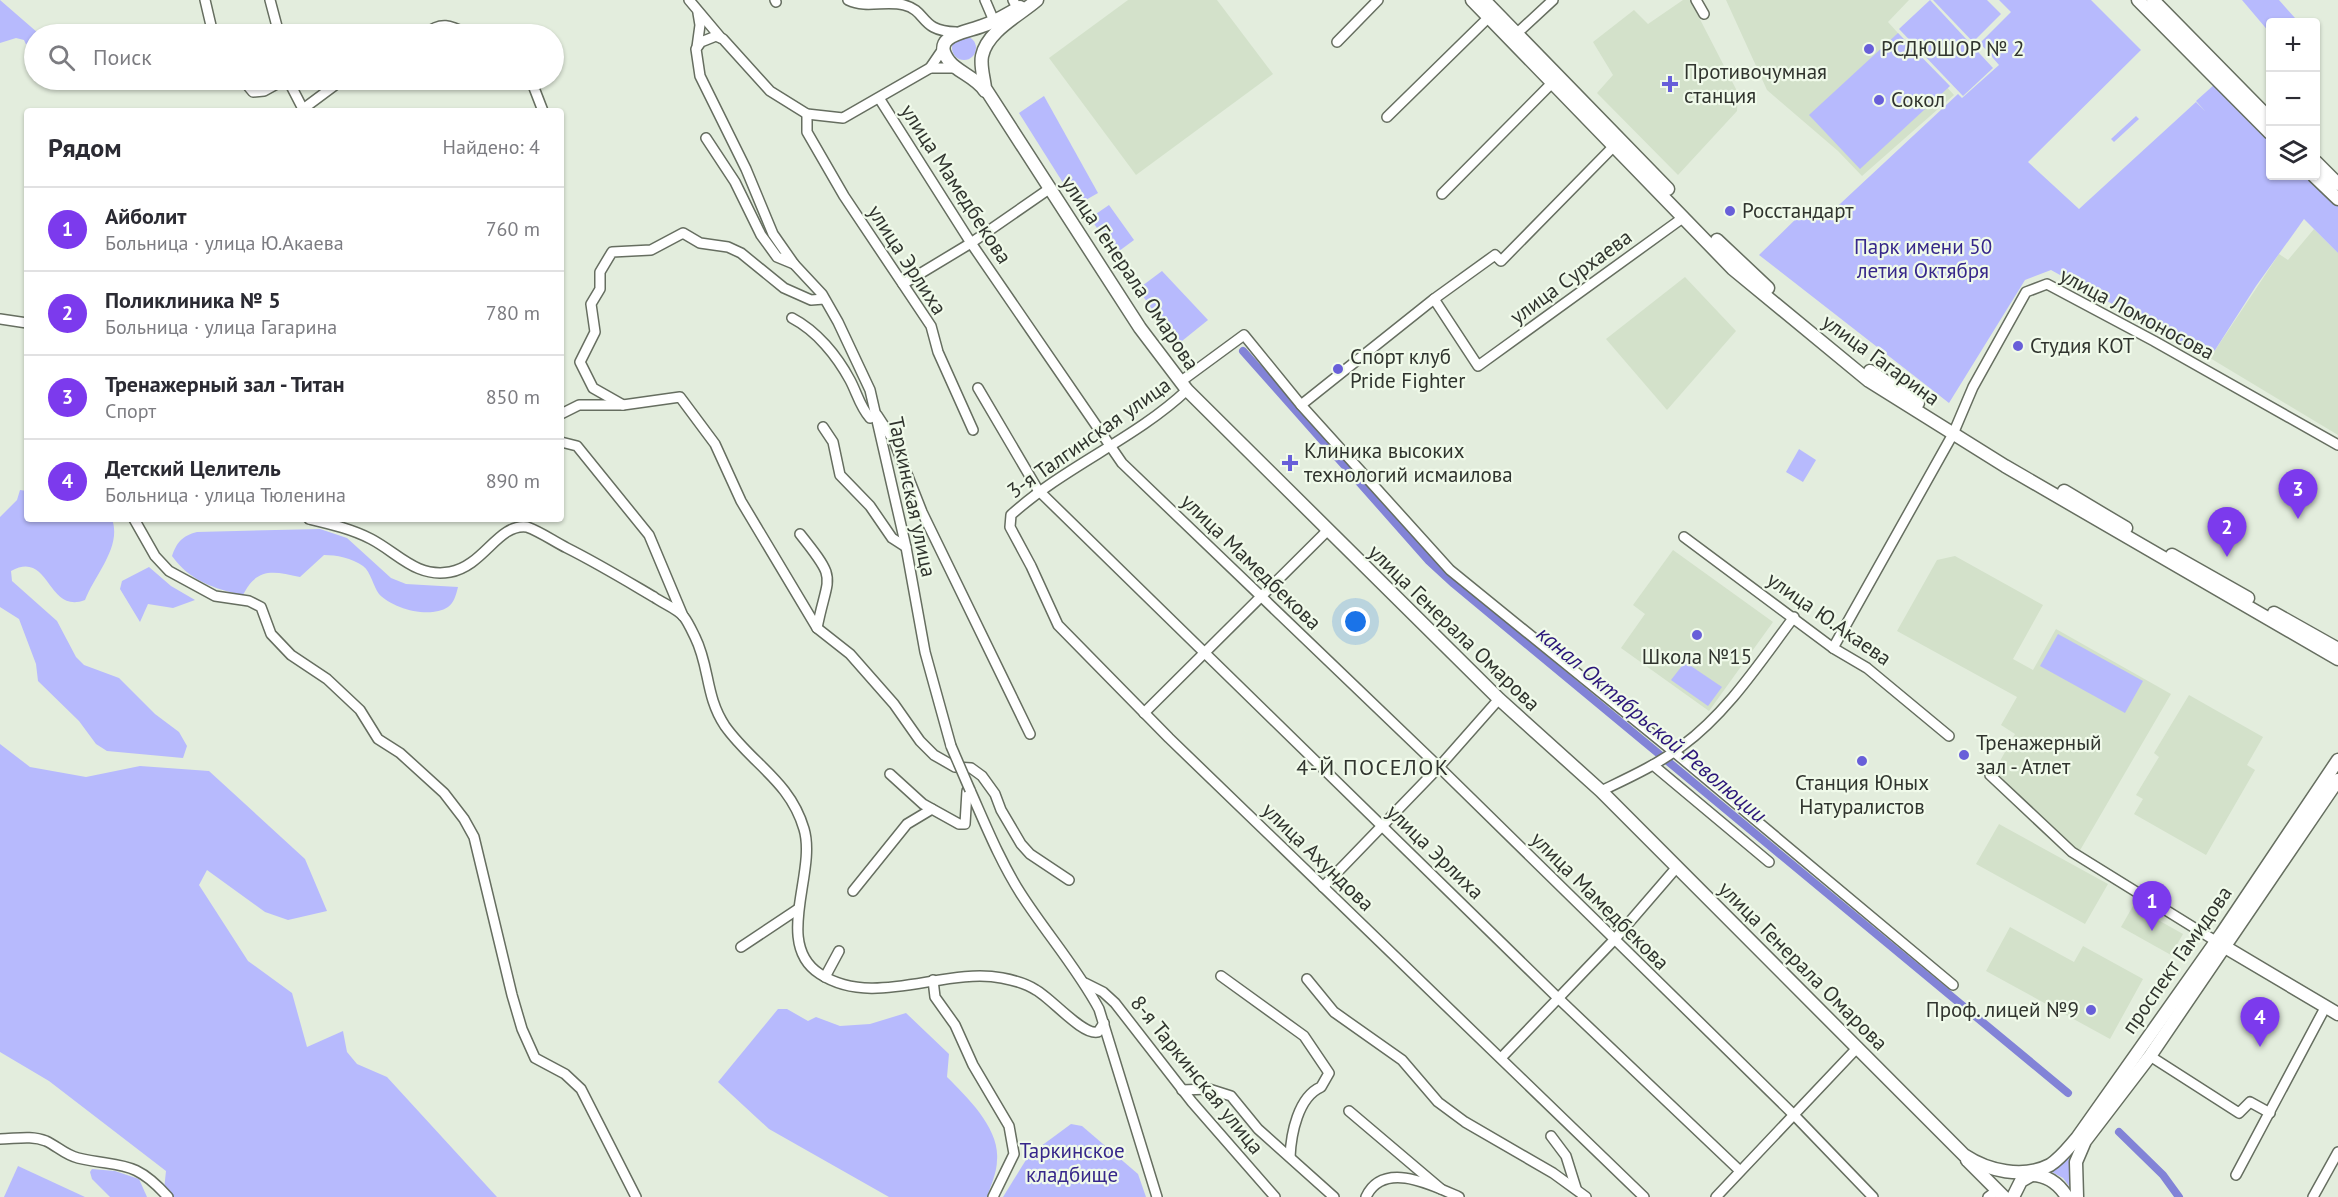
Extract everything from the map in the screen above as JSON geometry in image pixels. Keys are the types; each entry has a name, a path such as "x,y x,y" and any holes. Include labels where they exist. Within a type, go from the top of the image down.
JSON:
{"main road":[{"path":"1036,0 993,36 974,66 961,69 948,59 946,44 961,31 994,21 1015,4 1036,0"},
{"name":"улица Гагарина","path":"1472,0 1513,36 1753,274 1875,375 1954,430 2338,659"},
{"name":"улица Гагарина","path":"1484,0 1552,83 1733,269 1869,381 2338,649"},
{"path":"2138,0 2266,128"},
{"path":"2153,0 2266,113"},
{"path":"961,31 980,39 982,56"},
{"name":"улица Генерала Омарова","path":"982,56 985,88 1138,328 1184,386 1327,531 1499,699 1677,867"},
{"name":"улица Генерала Омарова","path":"961,69 984,89 1049,189"},
{"path":"2320,166 2338,184"},
{"path":"2318,180 2338,199"},
{"name":"улица Генерала Омарова","path":"1184,386 1499,699 1601,791 1975,1166 1996,1195"},
{"name":"проспект Гамидова","path":"2077,1197 2076,1162 2082,1147 2150,1056 2338,759"},
{"name":"проспект Гамидова","path":"2013,1197 2017,1185 2057,1160 2084,1130 2338,780"},
{"path":"2221,944 2338,1014"},
{"path":"1975,1166 2002,1171 2035,1173 2056,1183 2067,1197"}],"street":[{"path":"205,0 211,24"},
{"path":"270,0 276,24"},
{"path":"689,0 719,38 770,91 807,114 843,118 930,68 946,44"},
{"path":"848,0 864,5 903,5 913,9 934,30 961,31"},
{"path":"985,0 994,21"},
{"path":"1337,42 1378,0"},
{"path":"1513,36 1553,0"},
{"path":"1696,0 1704,14"},
{"name":"Таркинская улица","path":"697,11 700,25 696,49 700,76 746,169 773,234 794,264 824,299 854,353 870,390 906,548 925,652 951,746 1001,860 1022,895 1085,983"},
{"path":"1388,117 1489,17"},
{"path":"696,49 701,42 719,38"},
{"path":"930,68 961,69"},
{"path":"1442,195 1552,83"},
{"path":"251,90 253,92 266,90"},
{"path":"292,90 303,108"},
{"path":"307,108 329,90"},
{"path":"535,90 542,108"},
{"name":"улица Мамедбекова","path":"879,98 971,243 1108,446 1122,463 1439,767 1795,1116 1873,1197"},
{"name":"улица Эрлиха","path":"807,114 807,132 844,196 931,326 938,352 973,430"},
{"path":"706,138 735,182 766,243 777,257 794,264"},
{"path":"1614,146 1501,261 1495,255 1434,299 1301,405 1450,570 1673,751 1953,985"},
{"path":"903,284 971,243 1049,189"},
{"name":"улица Сурхаева","path":"1434,299 1478,366 1684,217"},
{"path":"623,405 593,388 580,362 595,332 591,304 600,289 600,272 612,252 651,250 682,232 700,243 728,247 741,253 784,288 811,300 824,299"},
{"name":"улица Ломоносова","path":"1833,648 1954,430 1973,387 2026,292 2047,284 2154,341 2338,445"},
{"path":"792,318 805,325 821,340 850,380 863,410 870,418 877,415 894,441 922,512 1030,734"},
{"path":"0,319 24,323"},
{"name":"3-я Талгинская улица","path":"1011,515 1038,490 1108,446 1244,335 1301,405"},
{"name":"улица Эрлиха","path":"978,388 1038,490 1206,651 1558,998 1739,1170"},
{"path":"564,412 579,405 623,405 680,397 715,444 741,501 817,628 850,654 894,704 920,741 934,755 955,767 970,768 982,776 995,794 1001,810 1021,844 1030,854 1069,880"},
{"path":"823,427 833,442 840,475 870,506 892,538 906,548"},
{"path":"564,443 577,446 649,535 683,616 701,650 710,697 716,711 735,738 787,792 798,811 808,846 798,909 798,936 803,957 825,977 843,986 860,988 982,975 1005,978 1035,989 1086,1031 1098,1032 1104,1023"},
{"name":"улица Ахундова","path":"1011,515 1010,527 1058,625 1144,713 1501,1058 1557,1116 1644,1197"},
{"path":"136,522 155,556 168,571 215,596 249,600 261,607 271,634 291,655 327,678 360,710 378,739 400,753 444,794 464,819 474,837 512,995 522,1029 535,1058 565,1074 581,1089 636,1197"},
{"path":"319,522 363,535 416,569 440,573 471,565 506,531 519,526 527,527 616,574 683,616"},
{"path":"1144,713 1327,531"},
{"path":"801,534 819,556 826,569 829,583 817,628"},
{"name":"улица Ю.Акаева","path":"1684,537 1833,648 1868,668 1949,736"},
{"path":"1601,791 1653,765 1712,721 1731,701 1794,617"},
{"path":"1323,887 1439,767 1499,699"},
{"path":"1653,765 1769,862"},
{"path":"890,774 932,809 959,824 965,825 967,791 970,790"},
{"path":"1990,775 2072,852 2221,944"},
{"path":"853,891 908,824 932,809"},
{"path":"1501,1058 1614,940 1677,867"},
{"path":"741,947 798,909"},
{"path":"825,977 839,951"},
{"path":"1221,976 1304,1036 1329,1072 1322,1087 1311,1092 1297,1117 1290,1142 1290,1157"},
{"path":"1307,978 1334,1012 1402,1060 1438,1102 1576,1188 1586,1197"},
{"path":"933,980 935,998 959,1033 973,1065 1009,1126 1014,1154 993,1197"},
{"path":"1085,983 1104,1023 1157,1197"},
{"name":"8-я Таркинская улица","path":"1085,983 1102,992 1115,1003 1182,1090 1275,1197"},
{"path":"2236,1174 2326,1006"},
{"path":"1716,1197 1739,1170 1795,1116 1857,1047"},
{"path":"2150,1056 2239,1113 2250,1102 2270,1113"},
{"path":"1182,1090 1209,1089 1231,1096 1258,1130 1334,1197"},
{"path":"1349,1111 1441,1189"},
{"path":"1551,1136 1566,1156 1576,1188"},
{"path":"0,1139 19,1137 45,1140 65,1153 79,1158 124,1164 146,1176 168,1197"},
{"path":"2313,1197 2338,1152"},
{"path":"1366,1197 1370,1188 1390,1177 1404,1177 1459,1197"}],"shaded area":[{"path":"1128,0 1217,0 1273,74 1136,175 1049,58"},
{"name":"Противочумная станция","path":"1683,0 1690,0 1738,93 1737,111 1678,175 1597,93 1613,75 1593,42 1634,10 1648,24"},
{"path":"1726,0 1909,0 1888,22 1954,95 1862,176 1838,151 1767,90"},
{"path":"2314,229 2338,253 2338,435 2210,358 2279,254 2288,260"},
{"path":"1685,277 1736,331 1667,410 1606,339"},
{"name":"Школа №15","path":"1673,550 1773,622 1709,711 1621,648 1645,614 1633,605"},
{"path":"1955,556 2043,605 2013,659 2033,670 2056,629 2171,694 2079,852 2054,834 1995,770 2015,734 2001,725 2017,697 1897,631 1937,560"},
{"path":"2189,695 2263,737 2247,765 2255,770 2206,855 2134,814 2143,799 2136,795 2159,757 2154,753"},
{"path":"1999,824 2108,884 2085,924 1976,864"},
{"path":"2133,906 2183,934 2171,955 2121,927"},
{"name":"Проф. лицей №9","path":"2010,927 2074,962 2083,946 2143,979 2110,1039 1986,971"}],"green space":[{"path":"0,0 28,24 24,24 24,40 16,38 0,43"},
{"path":"1930,0 1993,68 1963,96 1899,29"},
{"path":"1933,0 1987,0 2001,14 1973,42"},
{"name":"Парк имени 50 летия Октября","path":"1999,0 2091,0 2141,50 2028,162 2079,209 2196,102 2205,111 2196,101 2215,84 2266,135 2266,180 2312,180 2338,205 2338,253 2304,219 2256,286 2210,358 2051,270 2025,280 1949,403 1759,255 1807,208 1826,217 1958,94 1962,98 1999,65 1980,43 2011,12"},
{"path":"2242,0 2279,0 2295,18 2266,18 2266,28"},
{"name":"Сокол","path":"1898,33 1950,86 1860,169 1809,115"},
{"path":"964,36 972,40 976,48 972,56 964,60 956,56 952,48 956,40"},
{"path":"1044,96 1098,193 1077,205 1019,113"},
{"path":"2136,116 2139,119 2114,142 2111,139"},
{"path":"1109,205 1134,240 1115,254 1090,218"},
{"path":"1162,271 1208,320 1177,345 1138,289"},
{"path":"1799,449 1816,460 1803,482 1786,472"},
{"path":"20,490 24,491 24,522 113,522 113,540 110,550 85,600 73,602 63,599 34,568 24,567 11,571 12,581 57,621 76,657 84,665 119,678 155,714 179,732 187,746 183,758 107,751 96,744 79,721 38,681 36,664 19,619 0,607 0,517 17,500"},
{"path":"320,529 347,538 391,578 406,584 458,587 456,596 448,607 440,611 422,612 402,608 379,594 363,566 344,558 324,555 300,577 282,573 260,575 248,586 243,595 203,582 186,571 172,556 181,540 197,532"},
{"path":"149,567 171,586 195,600 173,608 148,604 140,622 120,589 122,581"},
{"path":"2058,634 2143,681 2125,713 2040,666"},
{"path":"1685,662 1722,687 1708,706 1671,680"},
{"path":"0,744 30,767 86,777 140,766 209,771 305,859 327,911 288,920 265,912 207,870 199,885 248,961 292,993 307,1047 343,1031 347,1052 357,1064 387,1077 497,1197 170,1197 164,1190 166,1171 49,1081 0,1052"},
{"path":"778,1009 787,1009 808,1021 816,1017 840,1026 870,1024 906,1013 949,1054 947,1077 981,1115 993,1137 997,1148 997,1165 987,1197 889,1197 769,1129 718,1082"},
{"name":"Таркинское кладбище","path":"1071,1124 1082,1126 1138,1174 1146,1197 1003,1197 1029,1155"},
{"path":"2073,1155 2072,1190 2063,1178 2050,1171"},
{"path":"18,1166 85,1197 4,1197"},
{"path":"92,1169 115,1171 139,1179 147,1197 110,1197 92,1179 90,1172"}],"waterway":[{"name":"канал Октябрьской Революции","path":"1243,351 1429,561 1454,584 2068,1093"},
{"name":"канал Октябрьской Революции","path":"2119,1132 2163,1175 2179,1197"}],"place":[{"name":"РСДЮШОР № 2","path":"1869,49"},
{"name":"Противочумная станция","path":"1670,84"},
{"name":"Сокол","path":"1879,100"},
{"name":"Росстандарт","path":"1730,211"},
{"name":"Студия КОТ","path":"2018,346"},
{"name":"Спорт клуб Pride Fighter","path":"1338,369"},
{"name":"Клиника высоких технологий исмаилова","path":"1290,463"},
{"name":"Тренажерный зал - Титан","path":"2298,519"},
{"name":"Поликлиника № 5","path":"2227,557"},
{"name":"Школа №15","path":"1697,635"},
{"name":"Тренажерный зал - Атлет","path":"1964,755"},
{"name":"Станция Юных Натуралистов","path":"1862,761"},
{"name":"Айболит","path":"2152,931"},
{"name":"Проф. лицей №9","path":"2091,1010"},
{"name":"Детский Целитель","path":"2260,1047"}],"district":[{"name":"4-Й ПОСЕЛОК","path":"1373,767"}]}
